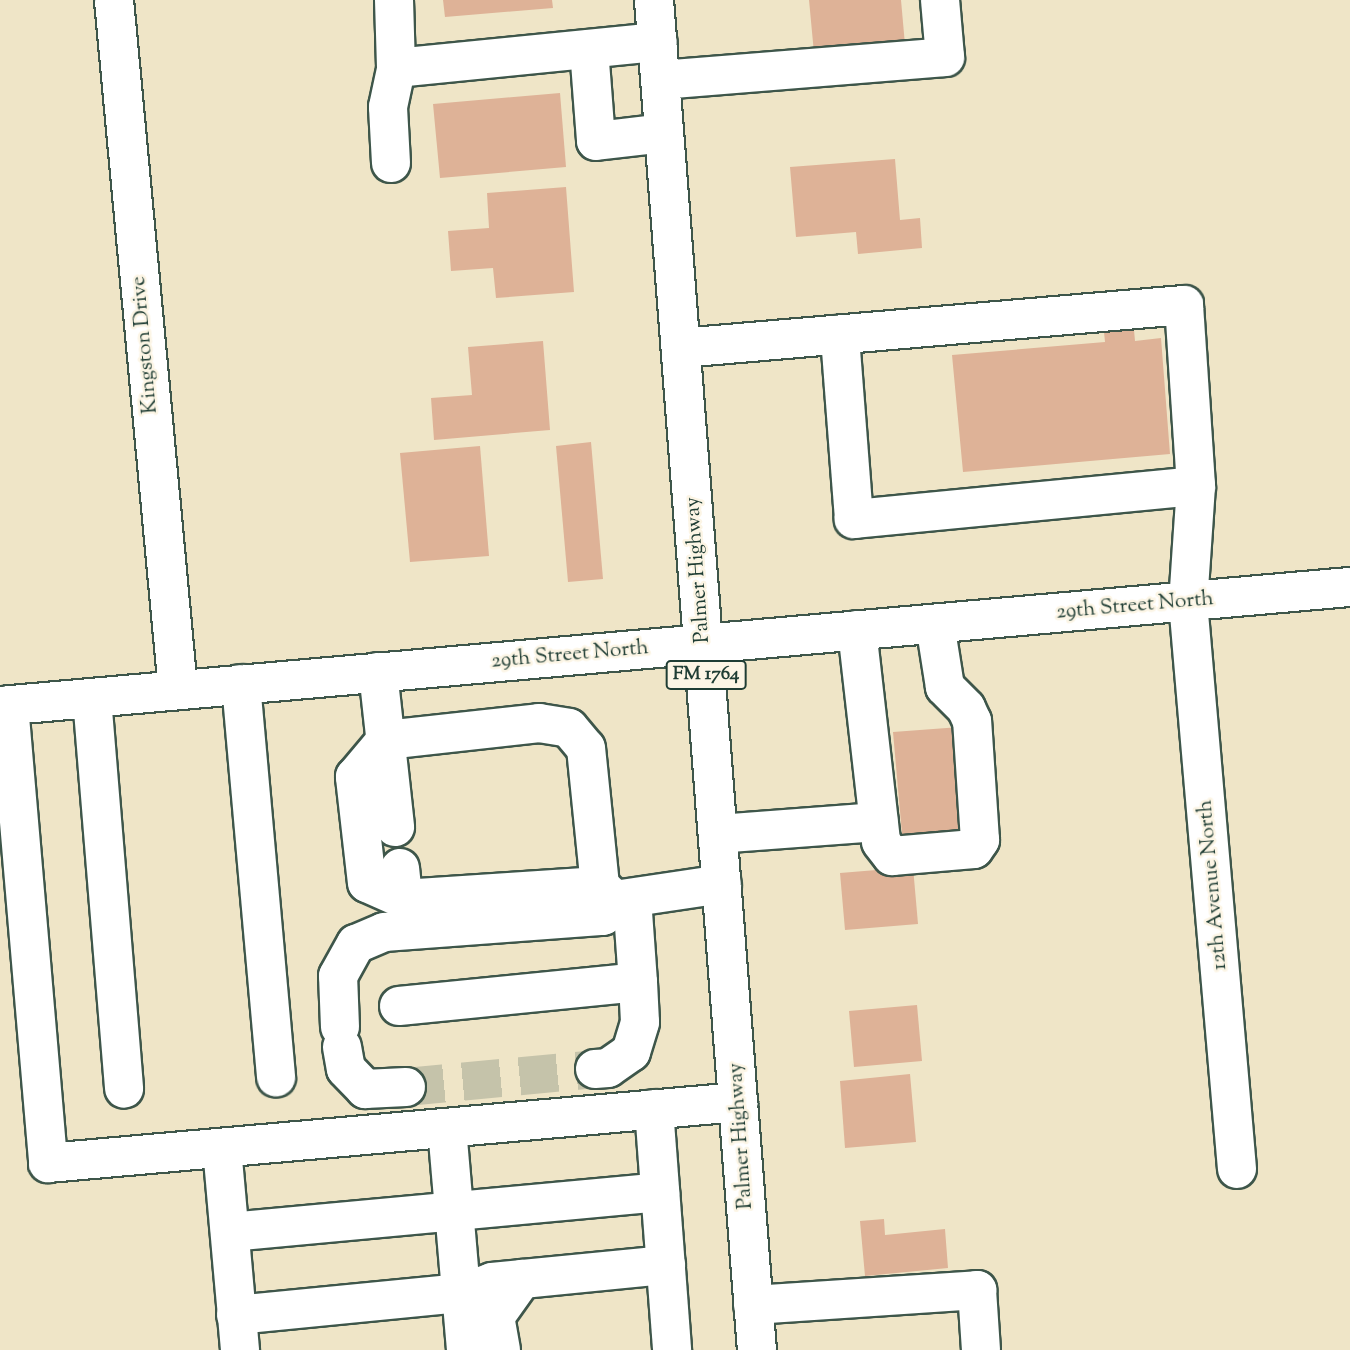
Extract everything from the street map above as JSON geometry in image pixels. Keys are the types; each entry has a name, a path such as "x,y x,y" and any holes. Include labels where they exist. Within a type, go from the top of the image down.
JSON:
{"street":[{"name":"Kingston Drive","path":"114,0 178,690"},
{"path":"391,163 388,107 396,68 394,0"},
{"name":"Palmer Highway","path":"654,0 757,1350"},
{"path":"661,80 945,57 940,0"},
{"path":"396,68 658,42"},
{"path":"589,49 596,141 664,133"},
{"name":"12th Avenue North","path":"840,335 1184,305 1196,486 1188,602 1237,1169"},
{"path":"681,348 840,335 854,519 1196,486"},
{"name":"29th Street North","path":"5,705 1350,587"},
{"path":"857,630 881,842 892,856 974,849 980,840 972,721 967,708 945,687 935,624"},
{"path":"379,672 395,827"},
{"path":"241,684 276,1077"},
{"path":"92,698 124,1089"},
{"path":"5,705 8,771 48,1163 738,1102"},
{"path":"595,1069 608,1068 631,1052 640,1023 638,982 616,895 586,748 569,728 539,723 386,740 355,777 367,883 616,895 722,884"},
{"path":"718,834 879,822"},
{"path":"406,1087 365,1089 346,1069 341,1037 338,976 356,944 384,932 603,916 616,895"},
{"path":"399,1006 638,982"},
{"path":"654,1109 672,1350"},
{"path":"447,1128 466,1350"},
{"path":"222,1148 238,1332 462,1293 492,1282 666,1265"},
{"path":"230,1232 660,1192"},
{"path":"501,1350 495,1317 522,1279"},
{"path":"754,1305 977,1290 981,1350"}],"building":[{"path":"443,0 552,0 553,8 445,17"},
{"path":"809,0 901,0 906,56 815,64"},
{"path":"560,93 566,167 440,178 433,104"},
{"path":"895,159 900,220 920,218 922,248 858,254 856,232 796,237 790,167"},
{"path":"566,187 574,292 496,298 493,268 451,271 448,231 489,228 487,193"},
{"path":"1133,319 1135,341 1161,338 1170,454 963,472 952,355 1105,342 1103,322"},
{"path":"543,341 550,430 434,440 431,398 472,395 468,347"},
{"path":"591,442 603,579 568,582 556,446"},
{"path":"480,446 489,556 410,562 400,453"},
{"path":"960,727 970,839 903,845 893,732"},
{"path":"913,867 918,924 845,930 840,873"},
{"path":"917,1005 922,1061 854,1067 849,1011"},
{"path":"910,1074 916,1142 845,1148 840,1081"},
{"path":"884,1219 885,1235 945,1229 948,1268 865,1276 860,1221"}],"tunnel":[{"path":"406,1087 595,1069"}]}
